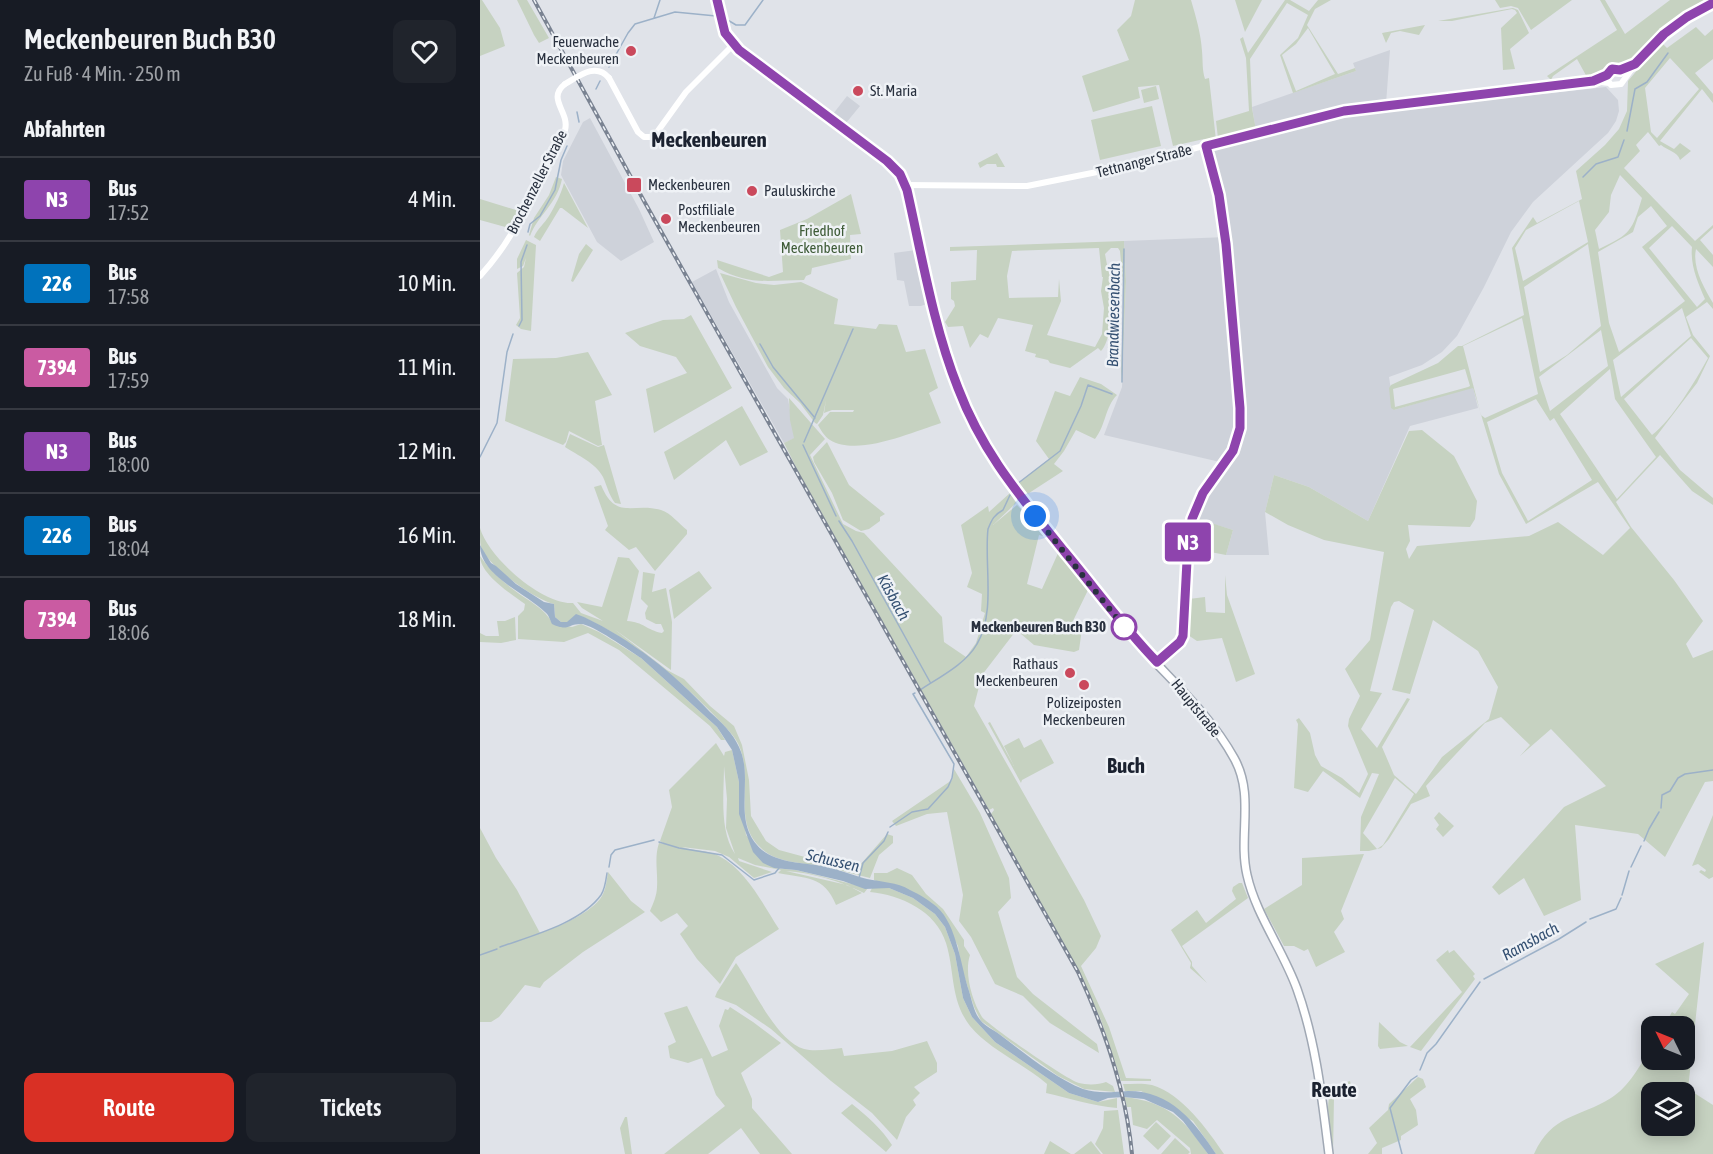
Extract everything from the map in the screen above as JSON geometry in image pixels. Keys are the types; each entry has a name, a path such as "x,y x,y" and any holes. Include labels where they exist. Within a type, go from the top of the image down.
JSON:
{"main road":[{"path":"717,0 723,27 733,45"},
{"path":"1635,64 1620,70 1612,69 1607,75 1609,83 1614,86 1619,85 1635,64 1664,34 1687,17 1713,3"},
{"name":"Brochenzeller Straße","path":"480,276 514,231 545,164 564,132 566,118 557,100 559,89 564,84 593,70 600,70 609,78 638,132 644,137 651,137 659,132 686,92 733,45"},
{"name":"Hauptstraße","path":"733,45 887,161 900,174 905,185 945,352 965,405 995,463 1027,507 1065,551 1127,631 1199,709 1237,763 1243,779 1245,797 1247,874 1257,902 1296,986 1308,1023 1320,1082 1329,1154"},
{"path":"1620,70 1624,77"},
{"name":"Tettnanger Straße","path":"1593,81 1607,75"},
{"name":"Tettnanger Straße","path":"905,185 1027,186 1127,166 1344,111 1593,81 1609,83"}],"shaded area":[{"path":"1390,50 1386,104 1349,109 1352,115 1606,87 1618,100 1619,111 1608,133 1533,202 1511,232 1457,336 1442,352 1422,365 1389,377 1394,410 1473,387 1478,408 1410,426 1368,521 1309,487 1274,475 1265,512 1269,555 1226,555 1233,530 1197,519 1201,505 1225,467 1220,462 1104,435 1122,387 1126,281 1124,241 1227,237 1209,150 1257,137 1252,107 1356,71 1353,63"},
{"path":"847,96 860,106 846,123 833,114"},
{"path":"590,118 639,209 654,242 621,261 597,242 561,175 563,161 583,122"},
{"path":"916,250 929,303 909,306 904,281 897,280 894,253"},
{"path":"716,269 729,302 777,388 788,399 795,438 784,443 692,282"}],"green space":[{"path":"480,0 500,28 505,46 480,56"},
{"path":"517,0 527,0 549,38 539,43"},
{"path":"1135,0 1191,0 1201,38 1204,75 1205,79 1209,78 1216,140 1206,142 1204,139 1173,146 1159,85 1138,87 1140,98 1093,112 1082,76 1129,60 1117,30 1131,16"},
{"path":"1235,0 1262,0 1245,32"},
{"path":"1285,0 1290,0 1309,11 1318,0 1331,0 1315,9 1307,25 1338,74 1355,68 1356,71 1293,93 1280,55 1298,38 1308,15 1287,3 1250,59 1252,108 1256,130 1220,139 1216,121 1249,111 1246,58 1240,39 1243,37 1248,53","holes":["1308,28 1335,74 1296,91 1282,55 1296,44"]},
{"path":"1495,0 1572,0 1531,30 1518,8 1511,6 1500,8"},
{"path":"1600,0 1605,0 1625,34 1670,0 1712,0 1672,24 1633,62 1621,67 1611,67 1602,74 1588,79 1577,59 1553,76 1551,80 1547,76 1617,30"},
{"path":"1513,8 1518,10 1529,33 1510,49 1515,69 1503,70 1501,28 1517,13 1515,10 1452,21 1438,21"},
{"path":"1425,25 1419,35 1400,31 1391,33 1386,43 1382,33"},
{"path":"1696,27 1705,36 1713,29 1713,59 1695,73 1713,94 1713,103 1702,89 1660,141 1674,149 1680,143 1691,151 1680,160 1675,153 1659,146 1648,132 1636,145 1640,151 1624,168 1695,241 1713,225 1713,228 1700,240 1713,255 1713,267 1696,249 1695,256 1697,270 1713,303 1713,309 1707,302 1686,317 1693,335 1710,356 1697,383 1655,438 1680,470 1713,498 1713,505 1692,491 1660,455 1616,502 1631,527 1674,580 1703,621 1686,644 1693,658 1713,650 1713,781 1705,782 1665,857 1638,834 1575,825 1581,900 1544,916 1524,878 1499,895 1492,887 1564,807 1606,786 1551,729 1520,756 1530,745 1501,717 1485,723 1426,786 1430,796 1411,804 1381,848 1369,851 1360,851 1361,817 1379,774 1372,773 1360,798 1323,771 1308,792 1294,788 1298,724 1296,720 1299,718 1310,733 1315,755 1321,766 1342,778 1359,793 1368,774 1348,726 1360,696 1345,669 1370,640 1384,552 1324,540 1288,525 1265,512 1274,475 1309,487 1368,521 1409,431 1422,430 1454,456 1477,501 1475,519 1470,527 1408,525 1410,541 1406,549 1409,559 1417,546 1529,536 1558,522 1603,555 1630,528 1598,482 1526,524 1499,474 1481,415 1485,418 1538,394 1522,318 1463,346 1480,411 1473,388 1394,410 1391,408 1389,388 1438,363 1458,346 1524,315 1512,248 1533,217 1537,223 1582,199 1576,171 1619,129 1627,111 1628,81 1661,42 1667,48","holes":["1670,58 1699,89 1657,138 1651,132 1645,88","1620,175 1642,198 1636,218 1624,235 1599,249 1595,230 1609,212 1611,195","1579,201 1588,242 1523,281 1515,248 1526,230","1651,206 1667,226 1642,247 1685,301 1619,352 1609,323 1598,252 1633,232 1638,217","1672,226 1692,247 1693,267 1705,299 1697,307 1649,248","1588,244 1601,326 1567,355 1540,372 1524,287","1682,308 1691,336 1621,397 1613,360","1601,330 1608,366 1550,411 1539,377","1691,338 1708,358 1683,399 1652,435 1624,399","1465,369 1470,386 1395,407 1393,389","1610,369 1615,399 1656,457 1617,499 1560,414","1536,399 1550,421 1554,418 1592,480 1528,521 1502,473 1487,422","1399,601 1414,610 1392,690 1410,694 1433,620 1478,651 1498,687 1489,719 1442,757 1416,794 1394,775 1382,747 1410,699 1407,698 1377,748 1361,729 1382,693 1370,691 1391,607 1394,602","1395,778 1414,794 1383,845 1377,849 1363,833"]},
{"path":"1156,86 1159,99 1144,103 1141,90"},
{"path":"1152,106 1161,146 1100,160 1091,120"},
{"path":"997,153 1005,167 987,164 980,168 978,163"},
{"path":"556,177 562,179 560,188 530,236 534,218 549,195"},
{"path":"564,183 588,228 560,208 540,241 534,237 560,196"},
{"name":"Friedhof Meckenbeuren","path":"851,194 861,234 850,235 851,259 812,268 811,274 804,280 750,280 718,268 717,260 769,277 783,272 780,230 807,219"},
{"path":"480,199 519,211 509,228 480,220"},
{"path":"526,240 536,245 531,331 521,329 516,325 520,318 517,273 524,267 526,258 523,266 517,269 517,259"},
{"path":"1124,241 1126,281 1122,383 1124,293 1118,248 1111,248 1105,254 1111,276 1111,315 1105,345 1101,351 1098,348 1070,368 1050,363 1048,360 1035,357 1036,354 1025,351 1033,325 998,318 988,338 980,334 970,348 963,326 948,327 945,322 955,306 951,299 951,282 976,280 977,250 950,251 950,247","holes":["1099,248 1101,291 1104,308 1102,334 1095,347 1047,335 1061,301 1059,279 1058,297 1009,298 1007,276 1012,251"]},
{"path":"586,244 593,250 573,282 571,281 579,254"},
{"path":"720,273 756,283 774,285 801,282 838,299 834,324 876,329 879,324 897,325 906,352 925,349 938,388 929,393 941,423 901,437 870,444 842,445 830,440 818,425 830,412 853,412 854,410 832,410 824,413 826,400 823,415 817,424 815,423 768,367"},
{"path":"691,315 732,388 654,433 646,389 687,373 676,357 640,346 625,333 663,320 684,319"},
{"path":"588,352 612,395 595,401 602,445 598,446 569,431 563,445 505,421 513,359 556,358"},
{"path":"1080,377 1101,384 1117,395 1095,439 1076,430 1054,464 1063,471 1026,495 1016,485 1049,459 1036,441 1055,391 1070,396"},
{"path":"789,398 825,439 810,455 843,524 864,533 942,617 944,642 966,657 976,643 985,613 981,611 982,594 967,587 972,573 961,525 988,506 989,512 1010,493 1016,503 993,525 1017,505 1045,533 1043,536 1039,535 1027,584 1042,589 1059,551 1089,588 1071,625 1082,629 1079,650 1074,652 1034,645 1008,623 996,621 1009,626 1015,632 982,675 974,706 1084,900 1101,936 1096,948 1081,966 1109,1027 1126,1078 1151,1079 1151,1081 1121,1081 1101,1020 1082,979 991,814 993,808 989,810 784,443 794,438"},
{"path":"742,406 768,452 740,466 726,440 674,480 664,452"},
{"path":"570,434 598,447 604,445 621,504 615,503 600,472 565,447"},
{"path":"827,442 849,485 885,514 869,529 861,531 843,520 832,493 814,462 813,457"},
{"path":"601,485 607,496 619,507 665,511 687,530 687,534 655,571 636,547 629,550 605,530 608,526 594,487"},
{"path":"1196,518 1233,530 1226,555 1205,551 1209,537 1192,531"},
{"path":"480,528 485,540 505,565 532,588 560,602 573,603 581,613 603,621 582,608 577,602 602,607 618,557 629,558 639,571 627,621 662,633 664,631 661,624 646,619 645,613 648,606 641,599 643,572 655,574 652,592 666,588 672,622 671,670 614,629 667,670 684,679 710,706 734,726 742,745 749,780 751,816 766,841 779,850 853,870 853,873 887,834 893,836 893,843 879,855 870,878 785,860 761,848 747,826 743,761 740,748 729,731 670,673 637,648 583,617 576,615 568,622 561,622 555,617 554,604 524,589 485,555 481,547"},
{"path":"480,556 500,578 541,609 553,624 572,627 581,624 599,632 641,658 717,727 725,740 721,740 710,726 619,650 588,633 564,642 518,639 518,616 524,610 525,604 485,570"},
{"path":"699,571 712,588 674,619 669,590"},
{"path":"1225,575 1227,595 1255,674 1236,682 1222,638 1197,641 1188,635 1189,599 1205,597 1206,612 1225,613"},
{"path":"515,617 516,640 501,643 480,642 480,633 486,636 499,636 497,621"},
{"path":"990,722 1014,766 1004,746 1019,738 1024,748 1041,739 1054,763 1022,780 1021,783 988,723"},
{"path":"716,743 724,756 725,752 732,750 746,835 774,868 796,870 868,888 864,893 851,887 862,893 836,905 826,888 813,880 778,873 781,870 755,865 738,858 739,861 772,872 754,878 729,857 715,851 682,847 715,854 729,862 753,888 779,929 736,957 720,984 697,959 680,934 688,926 677,913 661,922 650,911 657,890 656,860 659,843 665,844 660,841 672,807 669,790","holes":["724,766 727,799 726,828 735,854 724,823","786,871 826,878 845,884"]},
{"path":"954,769 980,813 1009,878 1011,898 998,912 1017,977 1033,994 1097,1044 1099,1053 1050,1023 1023,996 995,984 971,937 959,921 963,895 947,812 927,814 896,826 892,821 952,780"},
{"path":"1439,812 1454,826 1443,837 1436,829 1439,825 1434,818"},
{"path":"1713,815 1713,877 1709,879 1699,872 1706,870 1698,864 1692,866"},
{"path":"480,828 540,933 574,919 591,908 602,896 608,872 631,901 645,912 583,952 544,982 540,988 525,985 499,1017 491,1022 480,1022"},
{"path":"1364,854 1341,911 1344,919 1334,932 1345,952 1316,967 1308,949 1304,951 1294,946 1284,946 1264,909 1302,885 1302,858"},
{"path":"897,868 912,875 926,894 943,909 964,940 964,946 970,955 968,970 970,987 982,1017 1072,1080 1089,1084 1106,1082 1113,1086 1115,1092 1084,1089 1058,1076 981,1021 961,966 958,946 938,908 874,880 874,873 887,873"},
{"path":"1242,883 1248,898 1182,946 1192,962 1192,966 1207,983 1190,968 1191,963 1171,930 1197,910 1206,923 1236,899 1232,891 1233,887"},
{"path":"872,888 889,888 913,898 935,914 945,927 955,954 963,998 972,1017 995,1042 1069,1093 1098,1102 1117,1098 1117,1108 1046,1093 1047,1084 978,1035 959,1006 946,943 934,922 916,907 894,897 870,892"},
{"path":"1704,942 1695,1025 1695,1016 1670,1016 1672,1012 1675,1014 1689,994 1655,964"},
{"path":"1448,950 1449,953 1454,950 1475,974 1473,976 1475,979 1421,1051 1410,1047 1462,992 1436,960"},
{"path":"736,963 775,1025 784,1036 804,1049 842,1048 844,1056 892,1051 927,1041 937,1063 937,1072 914,1087 920,1093 913,1100 916,1105 906,1117 897,1140 872,1113 771,1029 736,1005 715,997"},
{"path":"687,1006 712,1057 728,1050 719,1026 725,1009 728,1010 730,1007 781,1043 741,1073 752,1099 752,1108 792,1154 760,1154 741,1128 708,1154 664,1154 725,1106 716,1095 702,1058 688,1063 670,1058 668,1046 676,1042 664,1013"},
{"path":"1379,1022 1400,1042 1408,1046 1380,1049 1378,1046"},
{"path":"1641,1063 1641,1070 1690,1070 1689,1082 1641,1082 1641,1136 1695,1136 1695,1093 1713,1105 1713,1154 1534,1154 1549,1131 1567,1118 1611,1098 1634,1075"},
{"path":"1418,1077 1423,1079 1426,1087 1410,1099 1416,1110 1418,1125 1401,1136 1401,1140 1382,1148 1382,1154 1368,1154 1377,1143 1369,1128 1388,1110 1389,1104"},
{"path":"1350,1081 1351,1085 1334,1097 1333,1154 1328,1102 1336,1086"},
{"path":"1123,1084 1152,1085 1174,1096 1202,1124 1224,1154 1216,1154 1193,1121 1141,1091 1125,1091"},
{"path":"1124,1097 1152,1103 1174,1114 1191,1131 1208,1154 1191,1154 1190,1148 1157,1120 1147,1129 1133,1125 1131,1107 1127,1107"},
{"path":"852,1104 888,1139 892,1145 886,1152 841,1113"},
{"path":"1118,1110 1124,1154 1103,1154 1095,1144 1103,1128 1104,1111"},
{"path":"627,1117 632,1154 625,1154 620,1128"},
{"path":"1156,1122 1171,1136 1158,1150 1143,1136"},
{"path":"1175,1138 1190,1152 1188,1154 1161,1154"},
{"path":"1050,1141 1071,1154 1044,1154"},
{"path":"1091,1141 1101,1154 1074,1154"}],"water":[{"path":"480,545 491,563 516,584 544,602 554,604 555,617 561,622 567,622 576,614 619,636 652,658 726,728 739,747 743,760 747,827 752,839 762,850 783,860 823,866 867,879 900,885 928,900 944,915 954,935 974,1007 983,1023 1051,1072 1083,1089 1100,1092 1143,1092 1169,1102 1190,1120 1216,1154 1208,1154 1183,1121 1173,1112 1144,1099 1108,1098 1098,1102 1069,1093 995,1042 972,1017 963,998 955,954 945,927 935,914 913,898 889,888 865,889 843,881 796,870 774,868 763,863 753,852 739,814 739,782 732,750 717,727 641,658 611,638 586,625 576,624 565,628 552,624 545,612 505,583 487,566"}],"waterway":[{"path":"654,18 660,0"},
{"path":"726,19 736,25 745,25 763,0"},
{"path":"609,67 635,24 675,12 716,16"},
{"path":"1627,131 1635,89 1647,82 1668,53"},
{"path":"596,89 600,81"},
{"path":"577,112 579,122"},
{"path":"1583,177 1596,164 1618,157 1624,140"},
{"path":"528,232 530,224 540,216 555,190 561,160 567,146"},
{"path":"519,326 522,320 521,262 527,245"},
{"name":"Brandwiesenbach","path":"1122,382 1124,249"},
{"name":"Käsbach","path":"804,442 853,329"},
{"path":"480,457 497,423 507,352 513,334"},
{"name":"Käsbach","path":"760,344 773,367 815,418"},
{"name":"Brandwiesenbach","path":"1017,484 1060,451 1088,385 1112,394"},
{"name":"Käsbach","path":"803,445 836,516"},
{"name":"Brandwiesenbach","path":"920,690 959,664 977,644 983,631 988,603 988,529 997,514 1003,510 1010,495"},
{"name":"Käsbach","path":"839,521 930,682"},
{"name":"Brandwiesenbach","path":"890,827 912,812 928,809 948,787 952,778 954,764 913,694 915,693"},
{"name":"Ramsbach","path":"1661,808 1662,795 1670,791 1678,778 1685,774 1713,770"},
{"name":"Ramsbach","path":"1644,841 1659,812"},
{"name":"Brandwiesenbach","path":"859,878 863,863 884,841 888,832"},
{"path":"609,867 611,855 615,850 654,840"},
{"path":"659,842 679,848 722,855 754,880 775,873 779,868"},
{"name":"Ramsbach","path":"1631,867 1641,846"},
{"name":"Ramsbach","path":"1622,895 1629,871"},
{"path":"500,947 555,927 581,913 601,895 607,873"},
{"name":"Ramsbach","path":"1590,919 1616,909 1621,898"},
{"name":"Ramsbach","path":"1484,979 1586,922"},
{"path":"480,955 497,949"},
{"name":"Ramsbach","path":"1420,1070 1427,1053 1436,1044 1480,982"},
{"name":"Ramsbach","path":"1402,1154 1390,1108 1411,1080 1417,1076"}],"railway":[{"path":"534,0 644,201 1078,972 1113,1061 1125,1107 1132,1154"}],"bus line":[{"name":"N3","path":"717,0 725,33 733,45 887,161 900,174 907,190 945,352 957,387 976,429 995,463 1027,507 1065,551 1127,631 1157,662 1180,642 1183,636 1186,562 1192,519 1203,493 1233,451 1240,428 1227,248 1219,195 1206,146 1344,111 1593,81 1607,75 1612,69 1620,70 1635,64 1664,34 1687,17 1713,3"}],"place":[{"name":"Feuerwache Meckenbeuren","path":"631,51"},
{"name":"St. Maria","path":"858,91"},
{"name":"Meckenbeuren","path":"634,185"},
{"name":"Pauluskirche","path":"752,191"},
{"name":"Postfiliale Meckenbeuren","path":"666,219"},
{"name":"Meckenbeuren Buch B30","path":"1124,627"},
{"name":"Rathaus Meckenbeuren","path":"1070,673"},
{"name":"Polizeiposten Meckenbeuren","path":"1084,685"}],"district":[{"name":"Meckenbeuren","path":"709,140"},
{"name":"Buch","path":"1126,766"},
{"name":"Reute","path":"1334,1090"}],"route":[{"path":"1035,516 1124,627"}],"water label":[{"name":"Schussen","path":"833,860"}]}
